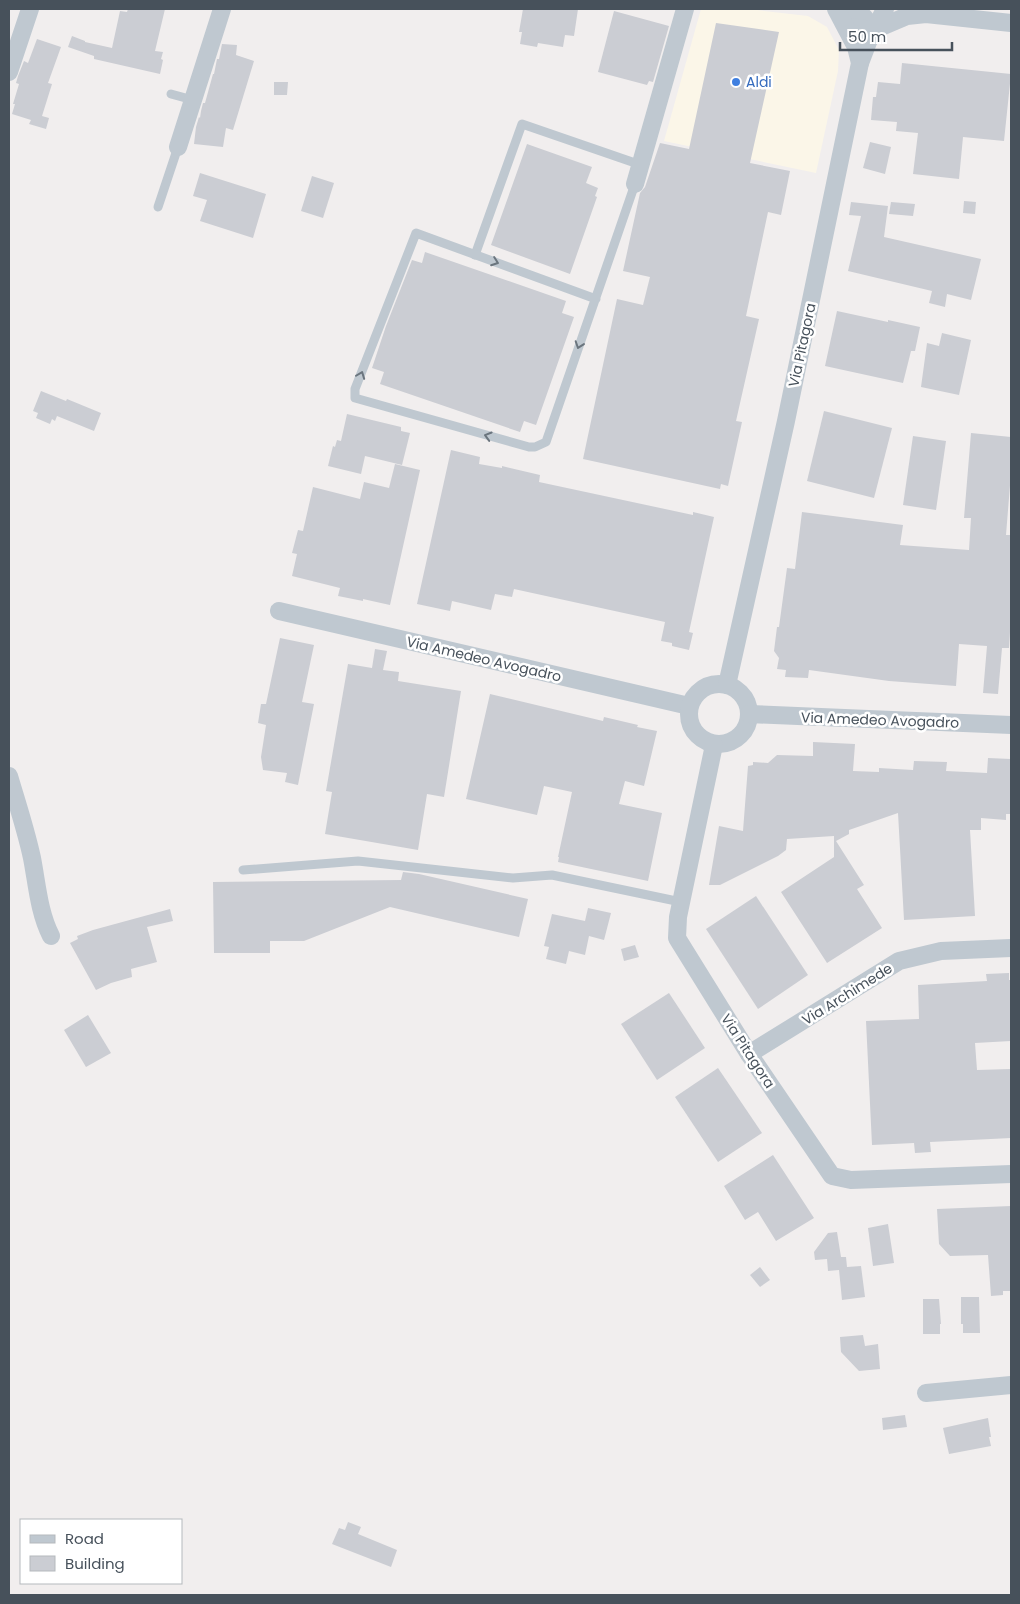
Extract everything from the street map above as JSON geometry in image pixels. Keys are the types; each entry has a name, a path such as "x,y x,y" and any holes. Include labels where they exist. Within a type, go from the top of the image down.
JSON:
{"street":[{"path":"9,72 30,9"},
{"path":"178,146 222,9"},
{"path":"635,184 685,9"},
{"name":"Via Pitagora","path":"728,685 786,421 860,63 856,47 836,9"},
{"path":"852,9 864,17 874,30"},
{"path":"860,63 885,9"},
{"path":"847,27 874,30 907,16 926,14 1011,23"},
{"name":"Via Amedeo Avogadro","path":"279,611 689,706"},
{"path":"718,684 728,685 736,689 748,704 748,724 743,734 735,740 725,744 704,742 690,727 688,717 689,706 693,697 700,690 718,684"},
{"name":"Via Amedeo Avogadro","path":"749,714 1011,725"},
{"name":"Via Pitagora","path":"714,744 678,917 677,938 749,1054 832,1176 851,1180 1011,1174"},
{"path":"9,776 22,817 45,925 51,936"},
{"name":"Via Archimede","path":"749,1054 899,961 941,951 1011,948"},
{"path":"926,1393 1011,1385"}],"lane":[{"path":"172,94 193,100"},
{"path":"475,255 522,124 641,165"},
{"path":"158,206 178,146"},
{"path":"596,299 416,233 355,389 355,398 529,447 546,442 596,299 635,184"},
{"path":"242,870 358,861 512,878 552,875 681,902"}],"shaded area":[{"path":"701,9 748,9 808,16 827,27 839,50 838,71 816,173 664,141"}],"building":[{"path":"128,9 165,9 155,51 163,52 160,74 94,59 94,56 68,47 72,36 85,42 112,48 120,11 127,12"},
{"path":"523,9 578,9 574,36 565,35 563,47 538,43 537,47 520,44 522,32 519,32"},
{"path":"614,11 669,26 653,82 649,81 647,85 598,72"},
{"path":"716,23 779,32 750,163 790,171 781,215 768,212 746,316 759,319 736,421 742,422 728,486 721,484 720,489 583,459 617,299 643,305 650,277 623,271 640,193 645,187 660,143 689,149"},
{"path":"37,39 61,47 48,83 52,84 42,116 49,118 46,129 29,124 31,120 12,114 19,84 16,83 18,76 24,61 28,63"},
{"path":"222,44 237,45 236,55 254,61 233,130 226,128 223,147 194,144 196,127 214,74 217,59 219,59"},
{"path":"902,63 1011,74 1004,141 963,137 959,179 913,174 918,133 896,131 897,122 871,120 873,97 876,97 878,82 900,84"},
{"path":"274,82 288,82 287,95 274,95"},
{"path":"870,142 891,147 885,174 863,168"},
{"path":"527,144 592,167 586,183 598,188 595,196 597,197 570,274 491,245"},
{"path":"200,173 266,194 253,238 200,221 207,200 193,196"},
{"path":"312,176 334,183 323,218 301,211"},
{"path":"964,201 976,202 975,214 963,213"},
{"path":"851,202 888,206 884,237 981,259 971,300 947,294 945,307 929,303 932,291 848,271 861,216 849,215"},
{"path":"891,202 915,204 913,216 889,214"},
{"path":"425,252 566,301 562,313 574,317 536,425 524,421 520,432 380,384 384,372 372,368 386,326 412,260 422,263"},
{"path":"837,311 920,327 915,351 911,351 903,383 825,366"},
{"path":"942,333 971,340 959,395 921,387 927,343 939,346"},
{"path":"41,391 101,413 94,431 57,416 55,421 52,419 50,424 36,418 38,413 33,411"},
{"path":"824,411 892,428 874,498 807,481"},
{"path":"347,414 401,427 401,431 410,433 402,465 365,456 361,474 328,466 333,446 335,447 337,440 341,441"},
{"path":"971,433 1011,437 1011,473 1006,535 1011,535 1011,616 1009,648 1002,648 998,694 983,693 987,646 959,644 956,686 889,681 809,670 808,678 785,677 786,670 777,669 779,658 774,651 787,568 795,569 802,512 903,525 900,545 969,550 971,518 964,518"},
{"path":"913,436 946,441 936,510 903,505"},
{"path":"451,450 480,457 479,464 502,468 502,466 540,475 539,482 693,515 693,512 714,517 689,632 693,633 689,650 661,641 665,622 514,589 512,597 495,594 491,610 452,601 450,611 417,604"},
{"path":"395,464 420,470 390,605 338,596 340,588 292,576 297,554 292,553 298,530 303,531 313,487 360,499 364,482 389,488"},
{"path":"280,638 314,645 302,702 314,704 298,785 285,782 287,773 263,770 261,757 266,725 258,723 261,704 266,704"},
{"path":"375,649 387,651 383,670 399,672 398,681 461,691 444,797 427,794 418,850 325,834 332,792 326,791 348,664 372,668"},
{"path":"490,694 603,721 604,717 657,731 644,786 625,781 619,804 662,813 648,881 558,862 572,792 544,786 537,815 466,799"},
{"path":"813,742 855,744 853,771 879,772 879,768 913,770 914,761 947,762 946,771 987,773 988,758 1011,759 1011,814 1006,814 1006,820 981,818 981,830 970,830 975,916 904,920 898,813 849,830 849,834 836,841 864,885 857,889 882,928 827,963 781,892 834,857 834,836 787,839 786,850 778,856 720,885 709,885 719,826 743,831 748,766 753,765 753,762 768,763 777,755 813,756"},
{"path":"403,872 528,899 519,937 390,907 304,941 270,941 270,953 214,953 213,882 401,880"},
{"path":"756,896 808,975 758,1009 706,929"},
{"path":"588,908 611,913 604,940 589,936 585,955 569,951 566,964 546,959 549,947 544,946 552,914 585,921"},
{"path":"170,909 173,921 147,927 157,962 131,969 132,977 96,990 70,943 78,939 77,936 93,930"},
{"path":"635,945 639,957 624,961 621,949"},
{"path":"1009,973 1009,980 1011,980 1011,1041 975,1043 977,1070 1011,1069 1011,1138 930,1142 931,1152 915,1153 914,1143 872,1145 866,1021 919,1019 918,985 987,981 986,974"},
{"path":"669,993 705,1048 657,1080 621,1024"},
{"path":"88,1015 111,1053 86,1067 64,1030"},
{"path":"718,1068 762,1133 718,1162 675,1097"},
{"path":"773,1155 814,1218 776,1241 758,1212 745,1220 724,1186"},
{"path":"1011,1206 1011,1291 1003,1291 1003,1295 991,1296 988,1255 950,1256 939,1244 937,1209"},
{"path":"888,1224 894,1263 873,1266 868,1228"},
{"path":"837,1232 841,1257 846,1257 847,1267 861,1266 865,1297 842,1300 839,1270 828,1271 827,1259 815,1260 814,1252 828,1233"},
{"path":"760,1267 770,1280 760,1287 750,1275"},
{"path":"961,1297 979,1297 980,1333 963,1333"},
{"path":"923,1299 939,1299 940,1334 923,1334"},
{"path":"863,1335 865,1346 878,1344 880,1369 859,1371 841,1352 840,1337"},
{"path":"905,1415 907,1427 883,1430 882,1418"},
{"path":"988,1418 991,1446 949,1454 943,1428"},
{"path":"348,1522 361,1527 358,1534 397,1550 391,1567 332,1544 339,1528 345,1530"}],"place":[{"name":"Aldi","path":"736,82"}]}
